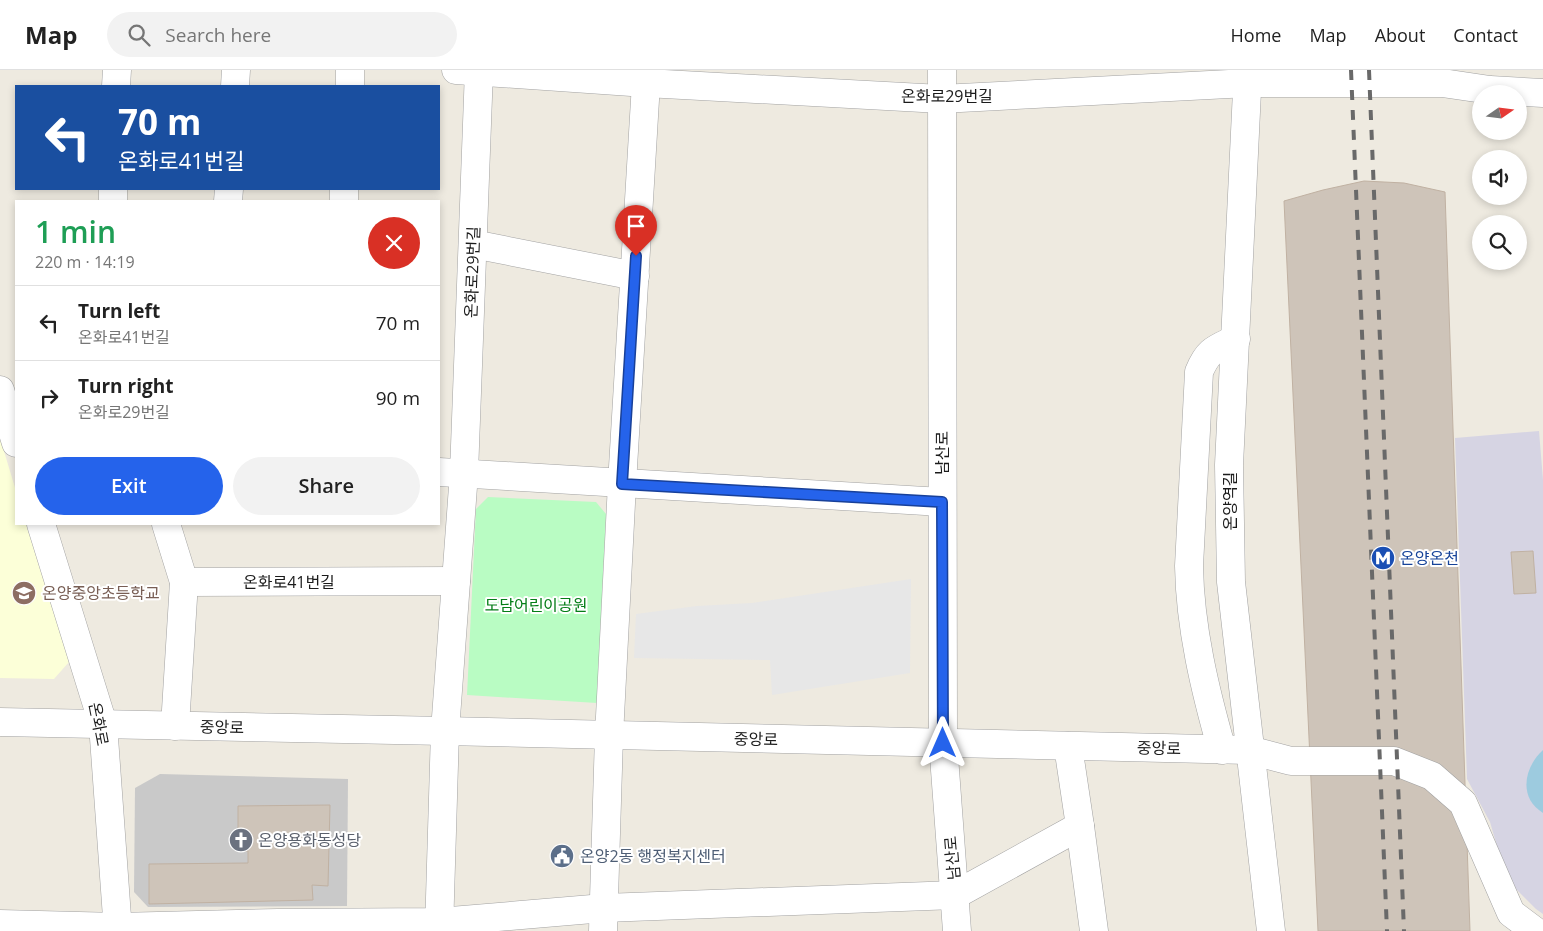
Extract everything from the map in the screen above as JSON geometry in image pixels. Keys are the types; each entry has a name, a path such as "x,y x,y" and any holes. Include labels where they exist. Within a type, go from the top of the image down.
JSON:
{"street":[{"path":"116,85 117,70"},
{"path":"235,85 236,70"},
{"path":"350,70 350,85"},
{"name":"온화로29번길","path":"451,473 474,244 471,70 646,83 941,99 1248,76 1442,83 1490,90 1543,94"},
{"name":"남산로","path":"942,70 943,743 957,931"},
{"path":"1541,70 1543,94"},
{"name":"온양역길","path":"1248,76 1229,465 1230,553 1231,582 1249,750 1271,931"},
{"path":"604,920 609,736 646,83"},
{"path":"474,244 634,276"},
{"path":"1222,750 1208,699 1194,626 1189,566 1199,372 1205,358 1213,350 1236,340"},
{"path":"0,390 15,440"},
{"path":"439,926 445,731 456,581 451,473 942,502"},
{"name":"온화로","path":"41,525 102,724 118,929"},
{"path":"166,525 184,582 175,726"},
{"name":"온화로41번길","path":"184,582 456,581"},
{"name":"중앙로","path":"0,722 1249,750 1291,761 1394,761 1432,776 1463,803 1511,913 1535,931"},
{"path":"1068,746 1094,931"},
{"path":"955,895 1080,826"},
{"name":"남산로","path":"0,924 118,929 439,926 604,920 955,895"}],"shaded area":[{"path":"1539,431 1543,480 1543,914 1515,888 1499,853 1490,822 1467,779 1455,438"},
{"name":"온양중앙초등학교","path":"0,438 15,488 15,525 26,525 69,662 54,679 0,678"},
{"path":"911,579 910,673 772,695 770,660 634,658 636,614 697,606 752,603"},
{"name":"온양용화동성당","path":"160,774 348,779 347,906 148,907 134,892 135,788"}],"green space":[{"name":"도담어린이공원","path":"488,497 596,502 606,514 597,703 467,695 476,509"}],"water":[{"path":"1543,750 1543,813 1535,807 1530,799 1526,782 1531,765"}],"building":[{"path":"1364,181 1404,183 1445,192 1470,931 1318,931 1284,201"},
{"path":"1533,551 1536,593 1514,594 1511,552"},
{"path":"330,805 328,886 312,885 313,900 149,904 149,864 248,863 248,851 238,851 238,806"}],"railway":[{"path":"1351,70 1387,931"},
{"path":"1369,70 1404,931"}],"place":[{"name":"온양온천","path":"1383,558"},
{"name":"온양중앙초등학교","path":"24,593"},
{"name":"온양용화동성당","path":"241,840"},
{"name":"온양2동 행정복지센터","path":"562,856"}],"route":[{"path":"636,256 622,484 942,502 943,743"}]}
